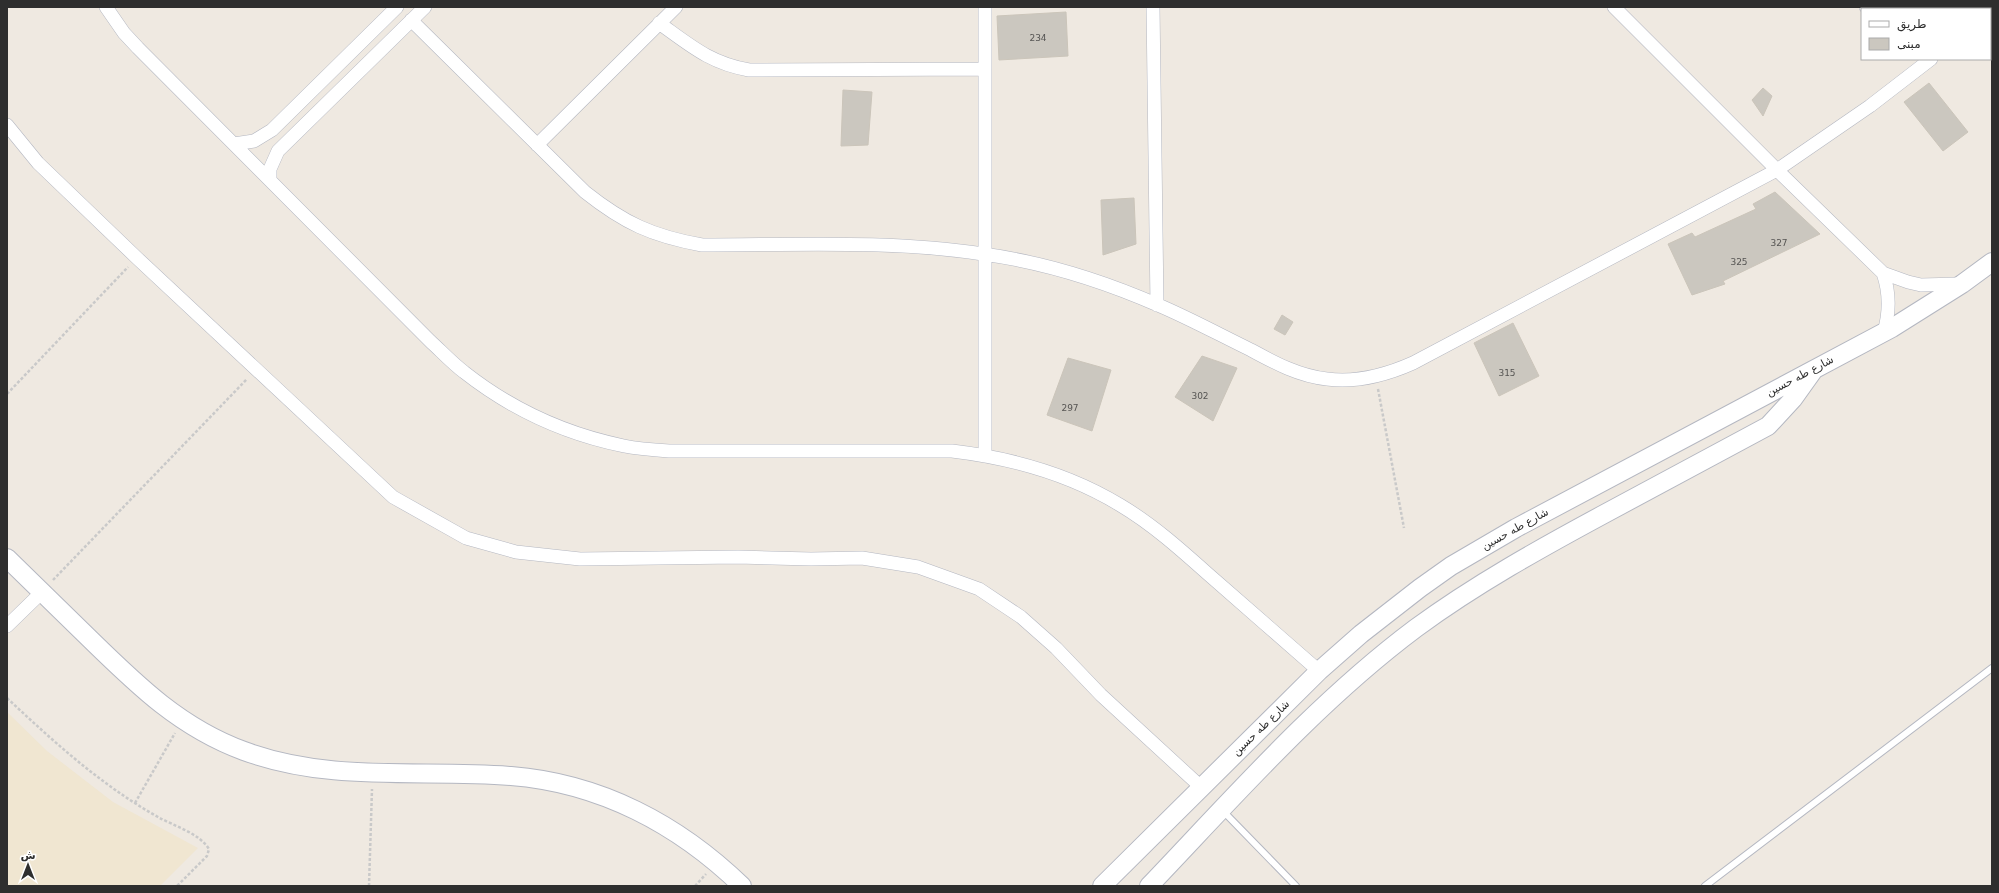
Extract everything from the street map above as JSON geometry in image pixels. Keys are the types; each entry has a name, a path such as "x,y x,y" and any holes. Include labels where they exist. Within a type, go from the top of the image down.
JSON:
{"main road":[{"name":"شارع طه حسين","path":"1102,886 1320,671 1402,601 1451,566 1483,546 1884,332 1962,284 1992,262"},
{"path":"1149,886 1288,741 1339,692 1382,655 1456,600 1540,548 1768,426 1793,399 1814,368"},
{"path":"7,558 142,690 183,720 236,748 273,761 306,768 339,772 511,776 583,790 618,802 683,836 717,862 742,886"}],"street":[{"path":"106,7 124,33 138,48 430,341 463,372 500,398 539,419 581,435 625,446 669,452 952,451 984,455 1032,466 1071,480 1120,504 1160,532 1320,671"},
{"path":"234,144 254,141 272,130 397,7"},
{"path":"270,180 272,165 278,151 425,7"},
{"path":"537,145 676,7"},
{"path":"984,455 985,7"},
{"path":"1153,7 1157,304"},
{"path":"1614,7 1776,170 1883,273 1921,285 1949,286 1962,284"},
{"path":"412,20 585,192 605,208 627,222 651,233 702,245 924,247 984,254 1038,265 1094,281 1157,304 1280,365 1303,374 1327,379 1351,380 1376,377 1413,363 1776,170 1870,106 1924,61"},
{"path":"660,23 700,53 726,65 749,70 985,69"},
{"path":"7,125 38,163 255,370 392,497 466,538 516,552 580,559 738,557 811,559 862,558 918,567 979,589 1021,617 1056,648 1101,695 1201,787"},
{"path":"1883,273 1889,303 1884,332"},
{"path":"7,626 42,592"}],"lane":[{"path":"1705,886 1992,668"},
{"path":"1222,810 1296,886"}],"path":[{"path":"7,394 137,258"},
{"path":"42,592 255,370"},
{"path":"1376,377 1404,528"},
{"path":"7,698 50,738 101,781 157,817 204,841 209,849 207,856 177,886"},
{"path":"135,803 183,720"},
{"path":"368,886 372,773"}],"shaded area":[{"path":"7,712 47,751 113,802 198,848 160,886 7,886"}],"building":[{"path":"1066,12 1068,56 999,60 997,16"},
{"path":"1929,83 1968,132 1943,151 1904,102"},
{"path":"1763,88 1772,96 1763,116 1752,100"},
{"path":"843,90 872,92 868,145 841,146"},
{"path":"1775,192 1820,234 1723,281 1725,284 1692,295 1668,244 1692,233 1695,237 1756,209 1753,204"},
{"path":"1134,198 1136,244 1103,255 1101,200"},
{"path":"1282,315 1293,322 1285,335 1274,329"},
{"path":"1513,323 1539,376 1499,396 1474,343"},
{"path":"1202,356 1237,368 1213,421 1175,397"},
{"path":"1068,358 1111,370 1092,431 1047,415"}]}
